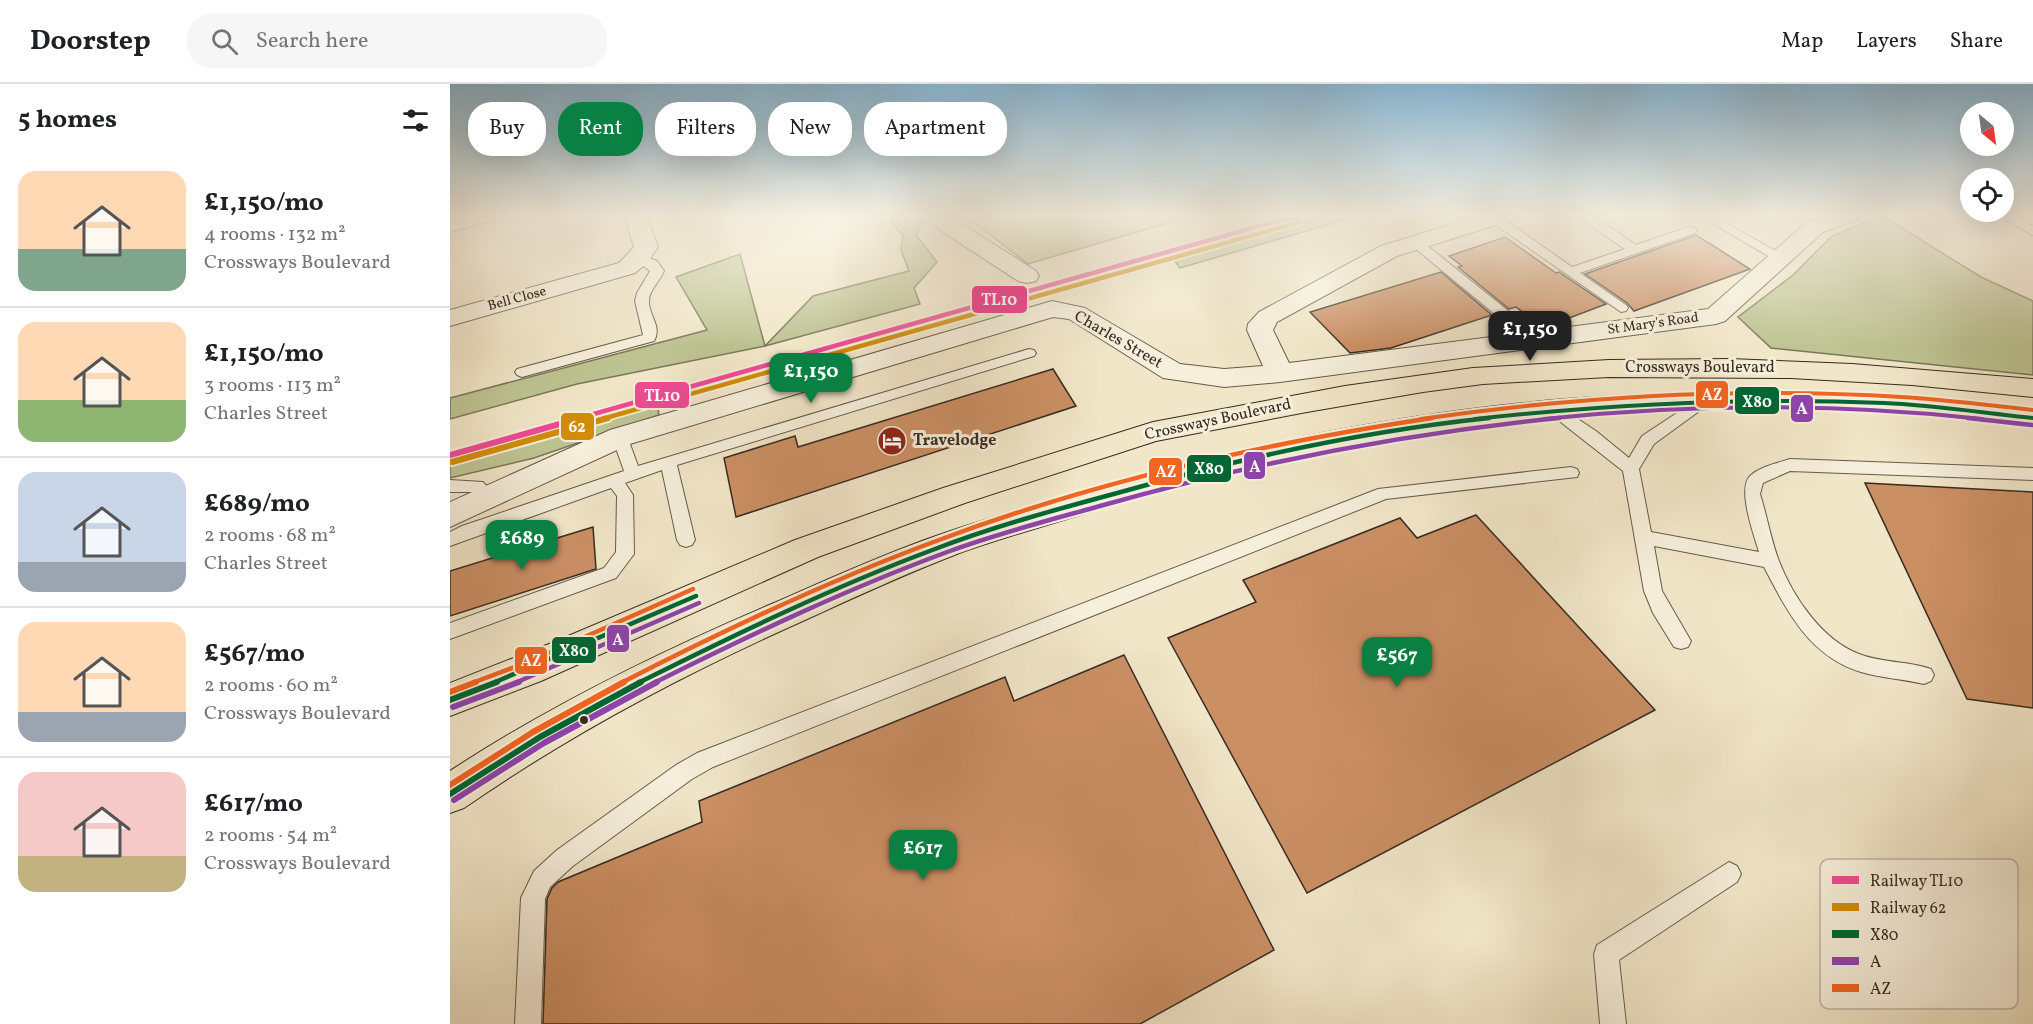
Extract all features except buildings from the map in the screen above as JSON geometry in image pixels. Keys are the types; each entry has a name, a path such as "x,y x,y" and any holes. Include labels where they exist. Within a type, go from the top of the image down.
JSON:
{"main road":[{"name":"Crossways Boulevard","path":"450,700 552,660 786,557 972,489 1153,432 1305,403 1463,378 1625,367 1783,368 1942,378 2033,388"},
{"name":"Crossways Boulevard","path":"450,794 504,757 605,697 732,636 934,549 1119,489 1289,447 1385,430 1552,409 1704,400 1885,403 2033,418"}],"street":[{"name":"Bell Close","path":"450,318 612,273 627,268 638,259"},
{"path":"1001,259 1027,276"},
{"path":"1280,373 1260,330 1265,319 1375,259"},
{"name":"St Mary's Road","path":"1173,372 1224,378 1280,373 1716,316 1778,259"},
{"name":"Charles Street","path":"450,515 620,436 1052,309 1076,313 1173,372"}],"lane":[{"path":"522,372 649,338 651,332 642,297 657,271 652,264 641,259"},
{"path":"1436,259 1512,321"},
{"path":"1553,259 1621,309"},
{"path":"1570,272 1609,259"},
{"path":"450,539 668,462 1029,353"},
{"path":"1681,641 1660,608 1653,591 1631,469 1648,440 1704,400"},
{"path":"1552,409 1590,435 1631,469"},
{"path":"620,436 633,474"},
{"path":"668,462 686,540"},
{"path":"1924,675 1853,661 1827,647 1803,622 1770,561 1752,494 1755,480 1773,470 1790,465 2033,474"},
{"path":"528,1024 533,898 537,885 565,858 694,765 843,704 1384,493 1571,473"},
{"path":"450,631 610,573 625,554 625,495 614,480"},
{"path":"450,486 477,486 488,498"},
{"path":"1642,537 1770,561"},
{"path":"1613,1024 1606,954 1730,874"}],"green space":[{"path":"726,259 741,259 765,346 577,384 450,419 450,398 707,330 676,277"},
{"path":"904,259 935,259 937,262 914,288 920,304 765,346 813,296 909,271"},
{"path":"1021,259 1045,259 1028,264"},
{"path":"1178,259 1211,259 1180,268 1174,260"},
{"path":"1809,259 1952,259 1981,277 2033,301 2033,375 1771,348 1738,317 1793,275"},
{"path":"656,398 659,415 534,458 450,478 450,456"}],"rail line":[{"name":"TL10","path":"450,455 1143,259"},
{"name":"62","path":"452,462 1170,259"}],"transit line":[{"name":"AZ","path":"450,785 533,732 618,685 750,620 831,584 958,533 1076,496 1175,469 1375,426 1577,401 1679,395 1781,393 1903,397 2033,410"},
{"name":"X80","path":"450,794 540,737 680,662 826,595 918,556 1076,504 1274,453 1375,434 1476,419 1679,402 1781,400 1884,403 2033,418"},
{"name":"A","path":"454,800 590,717 684,668 780,623 951,551 1176,484 1276,461 1376,442 1476,427 1578,416 1679,410 1781,408 1902,412 2032,425"},
{"name":"AZ","path":"450,692 528,662 693,589"},
{"name":"X80","path":"450,700 531,669 696,596"},
{"name":"A","path":"453,707 534,676 699,603"}],"place":[{"name":"Travelodge","path":"892,441"}]}
